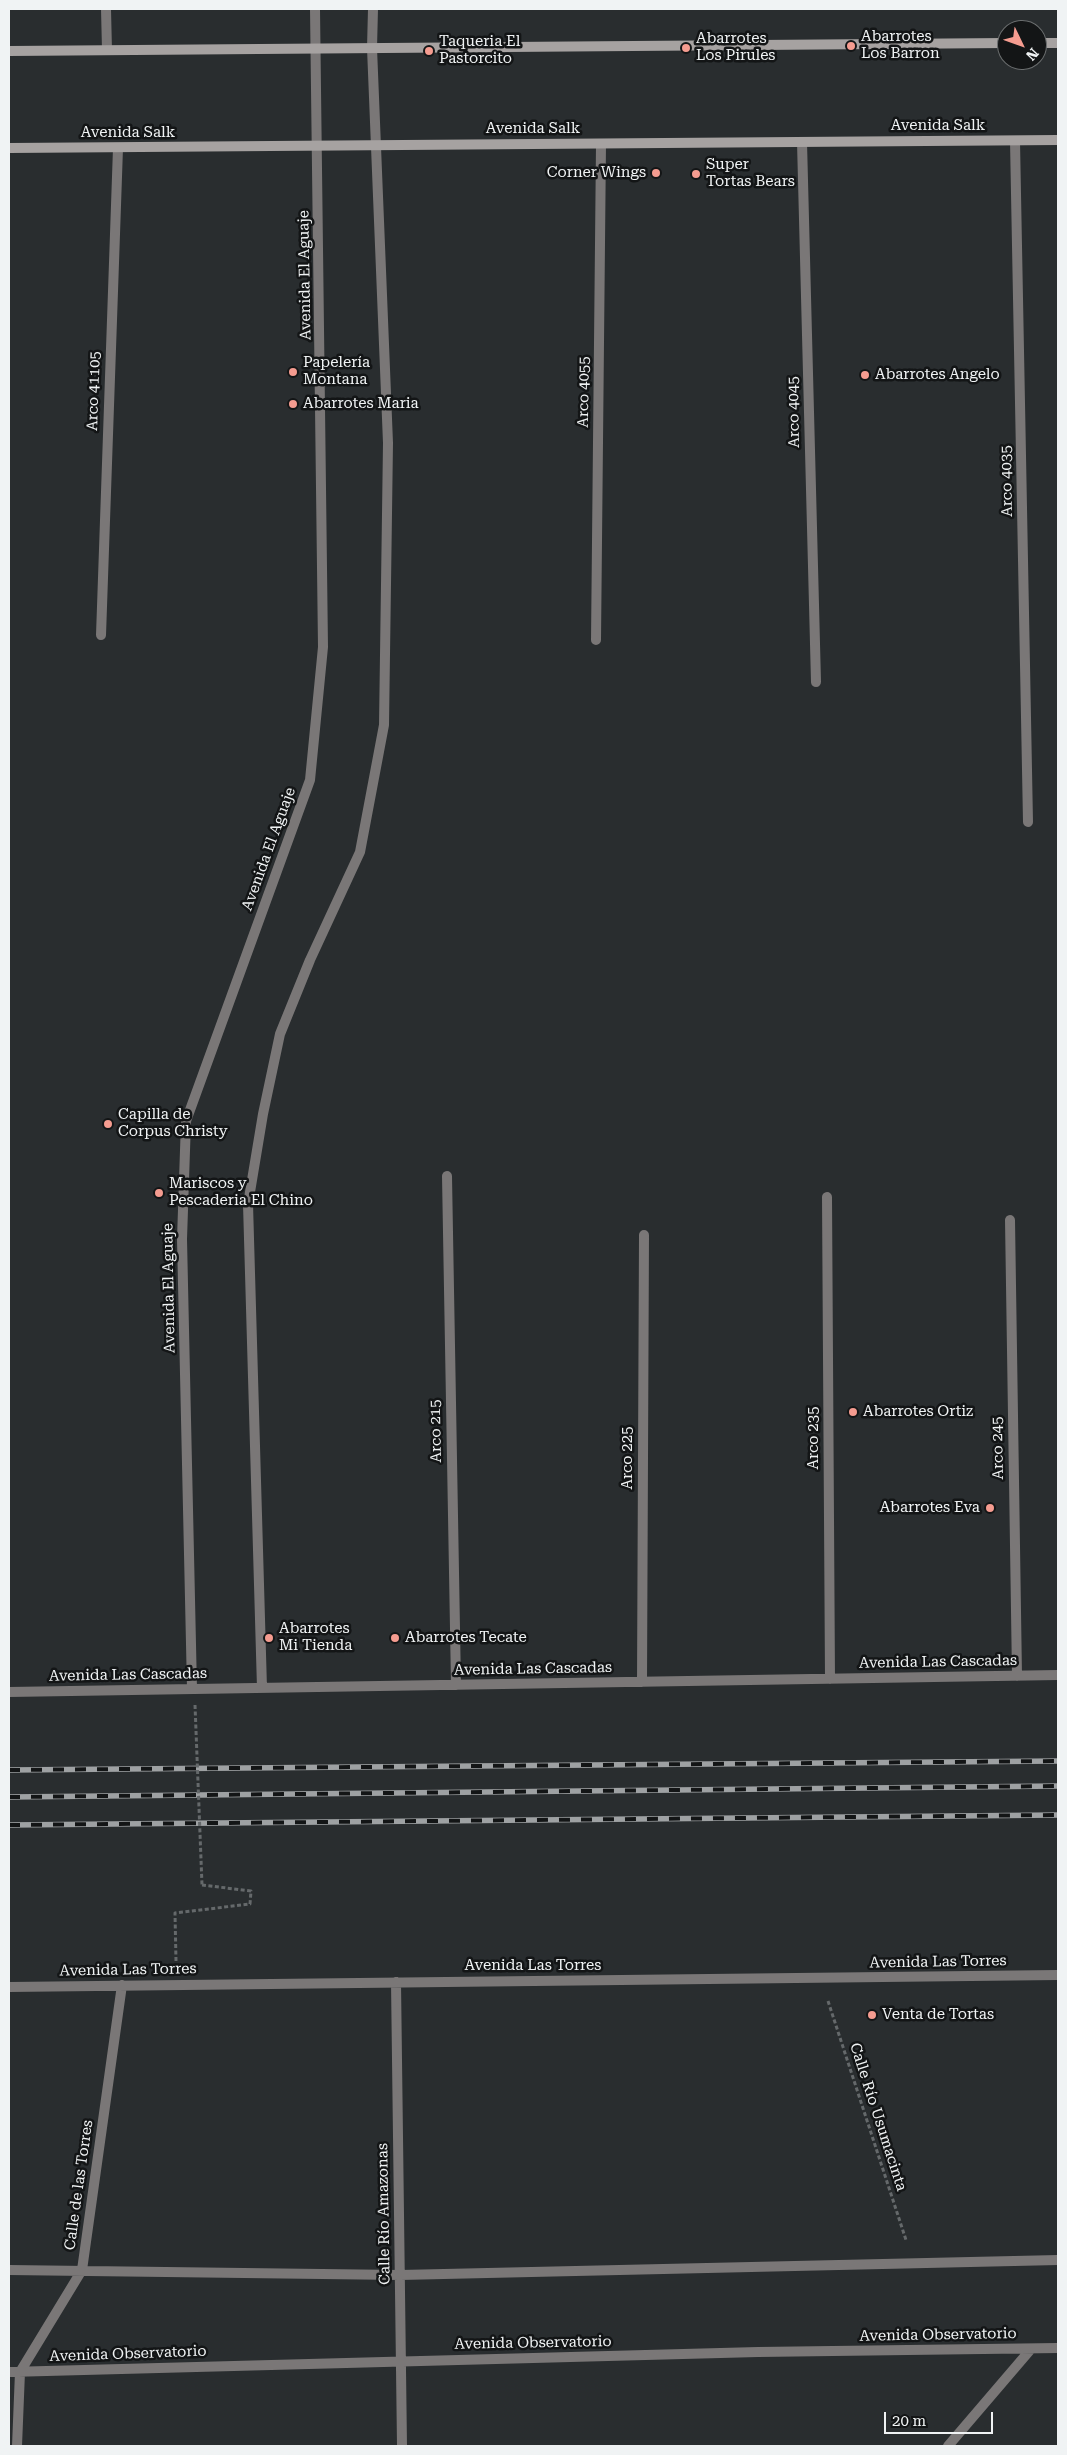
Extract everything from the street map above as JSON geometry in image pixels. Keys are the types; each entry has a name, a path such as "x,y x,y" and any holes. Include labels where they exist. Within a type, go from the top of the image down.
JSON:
{"main road":[{"path":"9,51 997,43"},
{"name":"Avenida Salk","path":"9,148 1058,140"}],"street":[{"path":"106,9 107,50"},
{"name":"Avenida El Aguaje","path":"192,1689 182,1239 186,1122 310,780 323,647 318,146 314,49 315,9"},
{"path":"262,1688 248,1204 263,1114 280,1034 310,960 360,852 384,725 388,443 372,48 373,9"},
{"name":"Arco 4035","path":"1015,140 1028,822"},
{"name":"Arco 4045","path":"802,142 816,682"},
{"name":"Arco 4055","path":"596,640 601,144"},
{"name":"Arco 41105","path":"101,635 118,148"},
{"name":"Arco 215","path":"447,1176 456,1685"},
{"name":"Arco 235","path":"827,1197 830,1679"},
{"name":"Arco 245","path":"1010,1220 1017,1676"},
{"name":"Arco 225","path":"642,1682 644,1235"},
{"name":"Avenida Las Cascadas","path":"9,1692 1058,1675"},
{"name":"Avenida Las Torres","path":"9,1987 1058,1975"},
{"name":"Calle Río Amazonas","path":"396,1982 402,2446"},
{"name":"Calle de las Torres","path":"20,2372 82,2270 122,1985"},
{"path":"9,2270 400,2275 1058,2260"},
{"path":"948,2446 1031,2348"},
{"name":"Avenida Observatorio","path":"9,2372 758,2352 1058,2348"},
{"path":"17,2446 20,2372"}],"path":[{"path":"176,1984 175,1913 250,1904 251,1891 202,1885 195,1705"},
{"name":"Calle Río Usumacinta","path":"821,1979 913,2262"}],"railway":[{"path":"9,1770 1058,1761"},
{"path":"9,1797 1058,1786"},
{"path":"9,1825 1058,1815"}],"place":[{"name":"Abarrotes Los Barron","path":"851,46"},
{"name":"Abarrotes Los Pirules","path":"686,48"},
{"name":"Taqueria El Pastorcito","path":"429,51"},
{"name":"Corner Wings","path":"656,173"},
{"name":"Super Tortas Bears","path":"696,174"},
{"name":"Papelería Montana","path":"293,372"},
{"name":"Abarrotes Angelo","path":"865,375"},
{"name":"Abarrotes Maria","path":"293,404"},
{"name":"Capilla de Corpus Christy","path":"108,1124"},
{"name":"Mariscos y Pescaderia El Chino","path":"159,1193"},
{"name":"Abarrotes Ortiz","path":"853,1412"},
{"name":"Abarrotes Eva","path":"990,1508"},
{"name":"Abarrotes Mi Tienda","path":"269,1638"},
{"name":"Abarrotes Tecate","path":"395,1638"},
{"name":"Venta de Tortas","path":"872,2015"}]}
